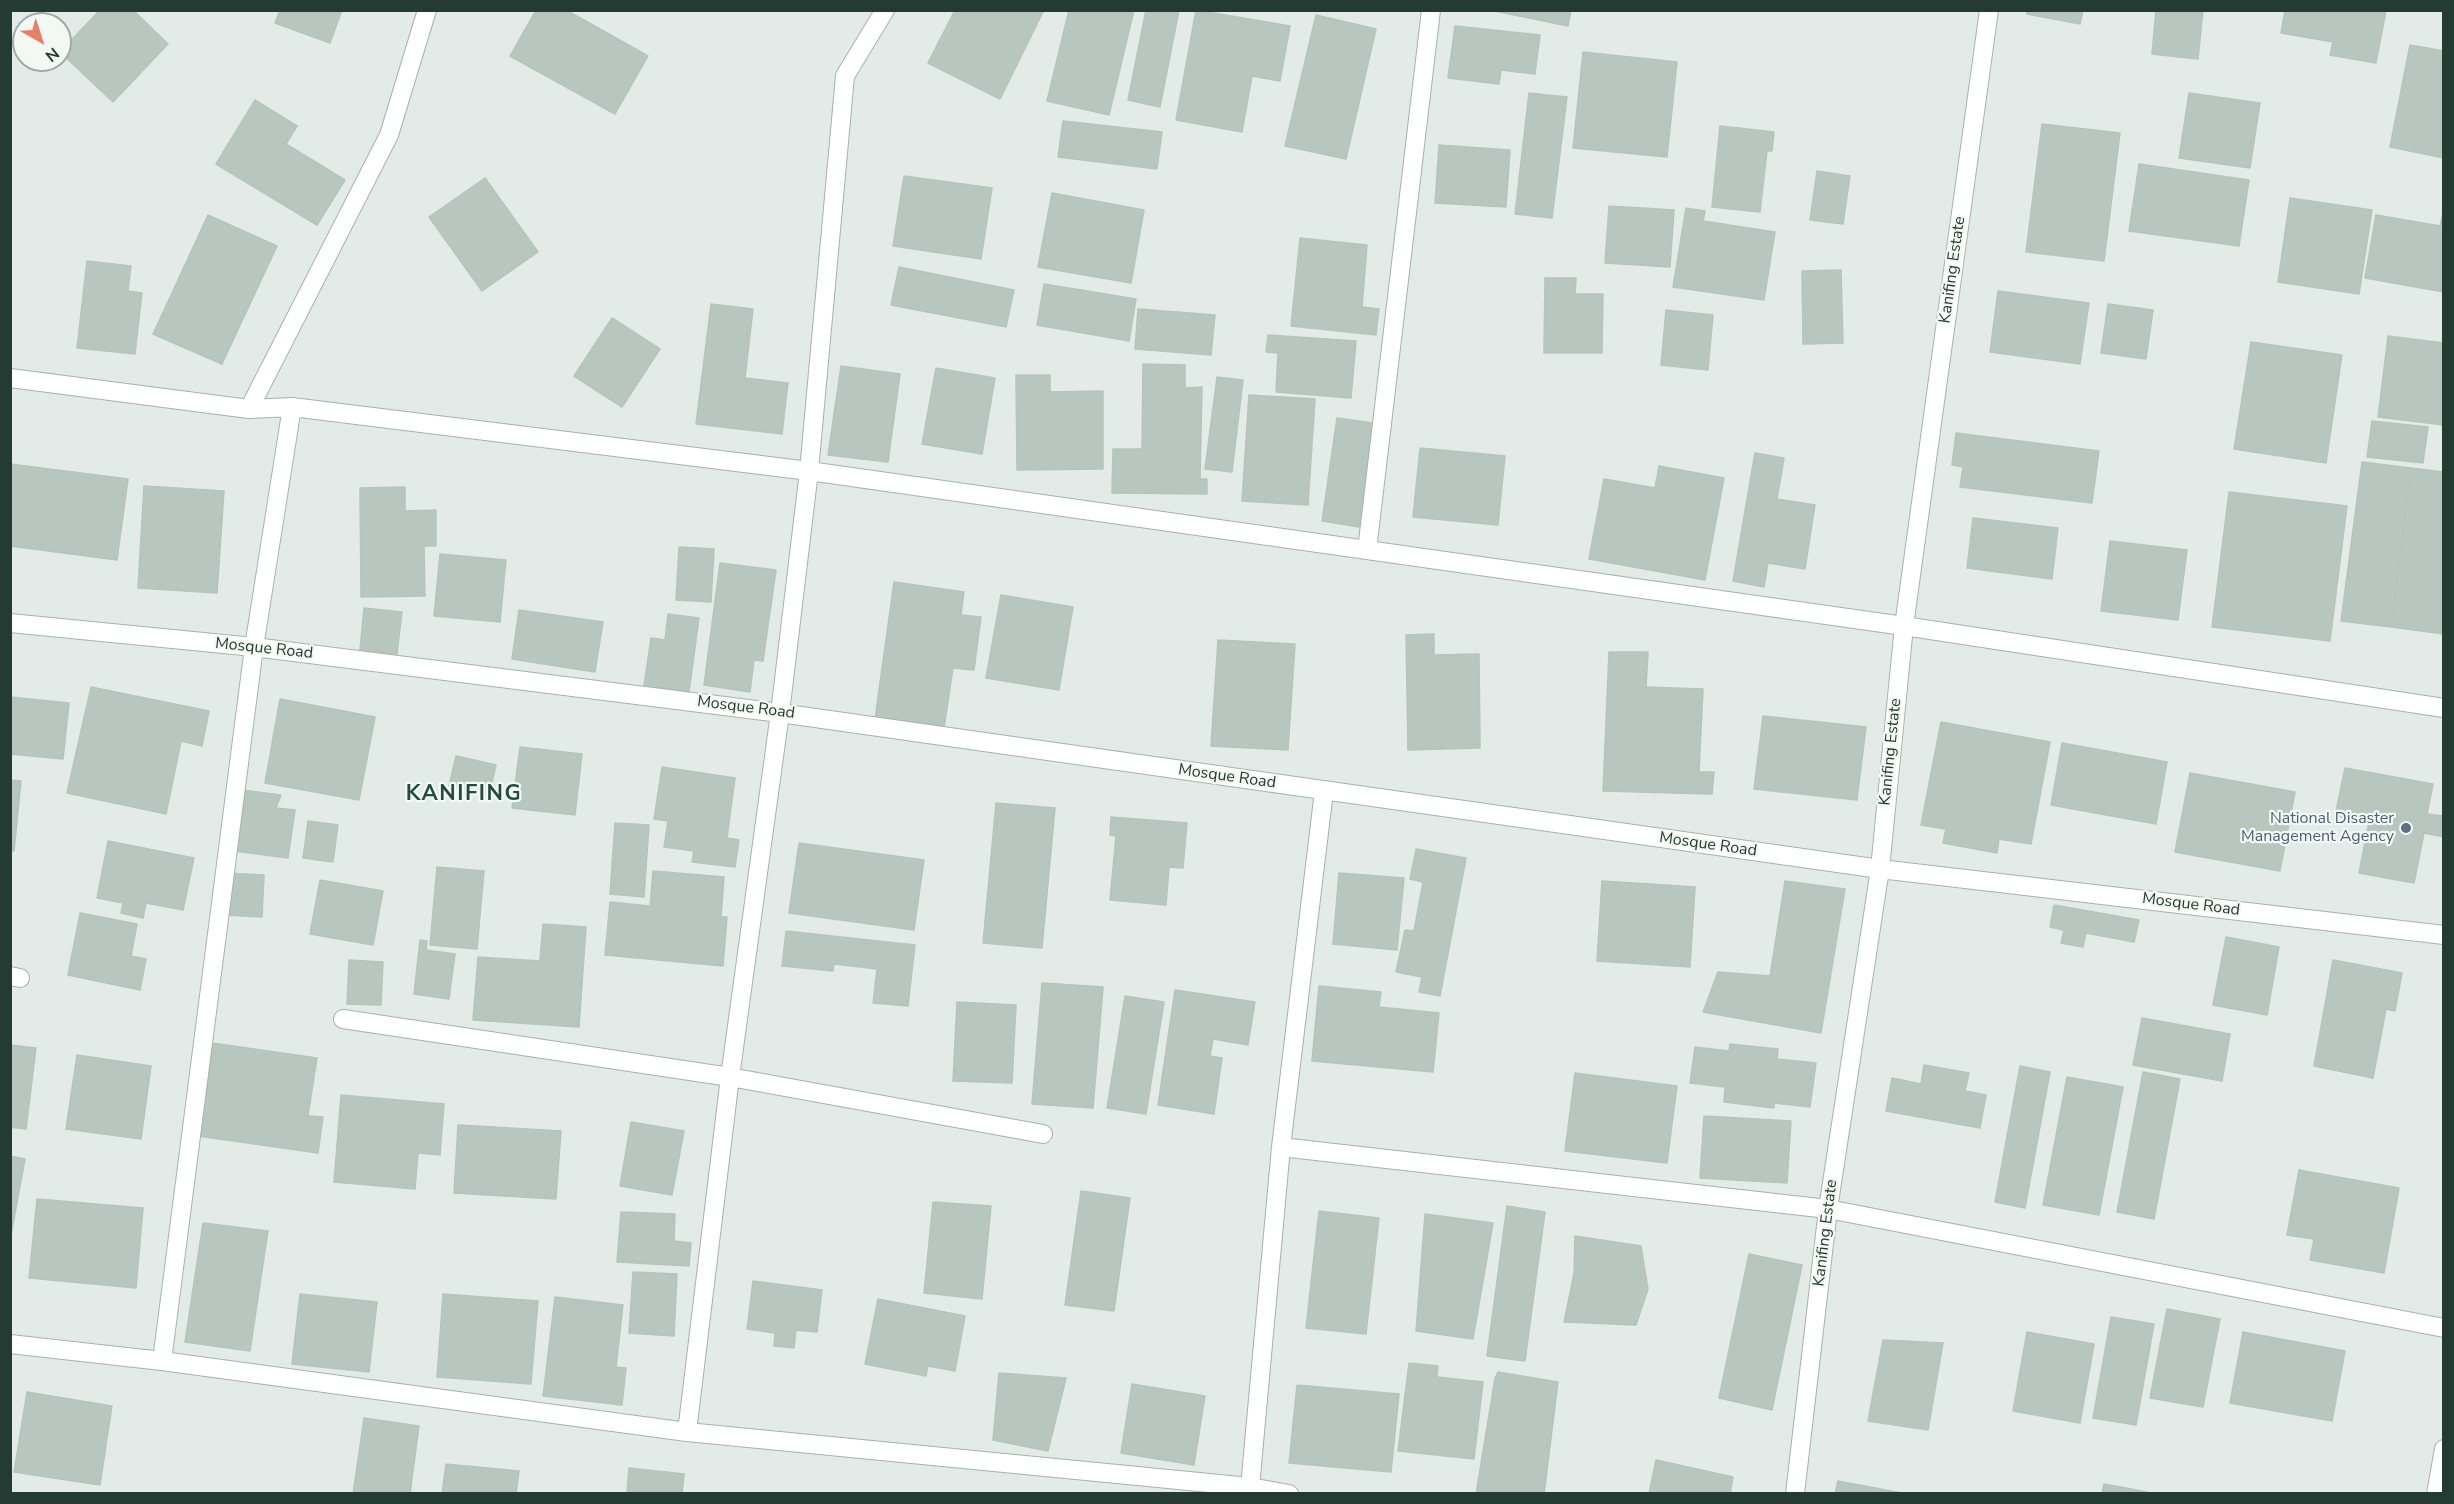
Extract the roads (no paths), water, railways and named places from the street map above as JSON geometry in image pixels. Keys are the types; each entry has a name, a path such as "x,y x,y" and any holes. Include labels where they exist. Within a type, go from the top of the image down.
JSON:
{"street":[{"path":"249,409 389,135 427,10"},
{"path":"687,1431 730,1077 780,712 809,471 845,76 885,10"},
{"path":"1366,550 1431,10"},
{"name":"Kanifing Estate","path":"1795,1494 1828,1209 1880,869 1904,626 1989,10"},
{"path":"10,378 249,409 292,407 809,471 1904,626 2444,708"},
{"path":"162,1361 254,647 292,407"},
{"name":"Mosque Road","path":"10,623 254,647 780,712 1880,869 2444,935"},
{"path":"1250,1487 1281,1147 1324,791"},
{"path":"343,1019 730,1077 1043,1134"},
{"path":"1281,1147 1828,1209 2444,1328"},
{"path":"10,1344 162,1361 687,1431 1250,1487 1289,1494"},
{"path":"2436,1494 2444,1449"}],"place":[{"name":"National Disaster Management Agency","path":"2406,828"}],"district":[{"name":"KANIFING","path":"464,795"}]}
